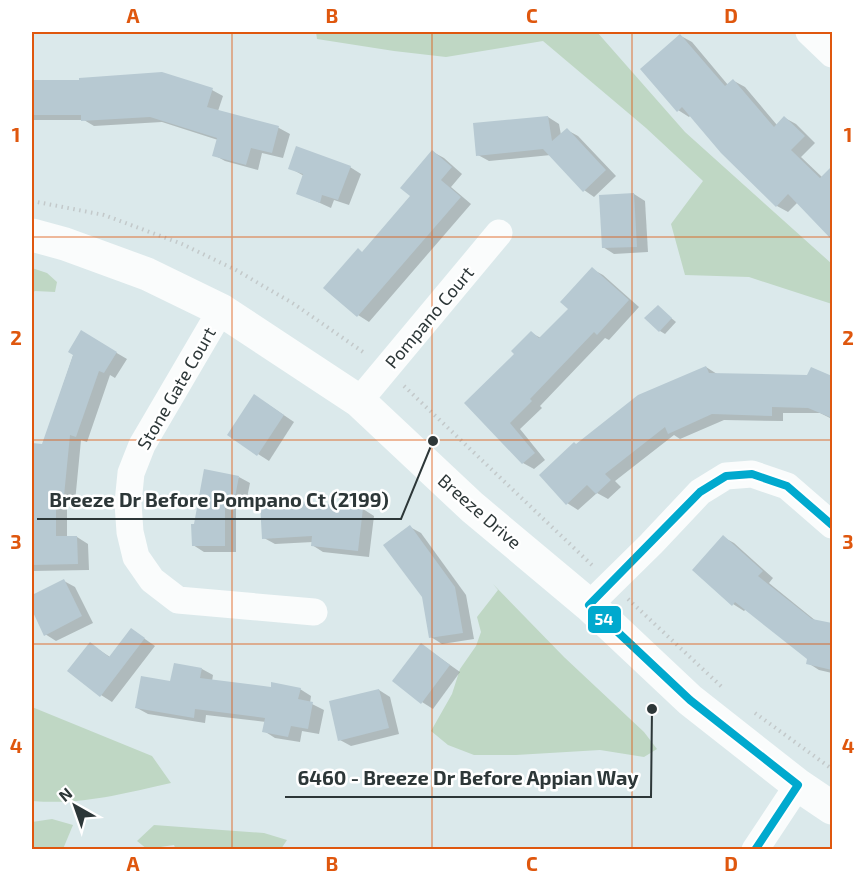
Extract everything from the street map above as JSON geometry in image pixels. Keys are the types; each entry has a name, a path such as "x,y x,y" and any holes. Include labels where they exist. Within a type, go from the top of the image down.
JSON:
{"street":[{"path":"809,32 832,54"},
{"name":"Pompano Court","path":"359,401 500,233"},
{"name":"Breeze Drive","path":"32,235 147,274 221,310 359,401 472,507 589,605 690,700 798,785 832,808"},
{"name":"Stone Gate Court","path":"221,310 142,445 131,473 128,503 130,532 136,557 152,580 178,600 314,612"},
{"path":"589,605 700,492 726,476 752,474 787,486 832,525"},
{"path":"755,849 798,785"}],"green space":[{"path":"316,32 597,32 685,132 832,264 832,304 749,277 685,275 671,224 703,181 646,128 543,41 446,57 317,39"},
{"path":"32,268 47,273 57,282 55,292 35,291 32,293"},
{"path":"493,584 564,657 644,732 657,749 644,757 600,750 474,755 448,745 431,731 452,694 460,669 476,646 481,632 477,617 498,590"},
{"path":"32,707 152,756 171,783 86,800 32,801"},
{"path":"52,819 73,825 63,849 32,849 32,822"},
{"path":"154,825 264,833 287,840 281,849 176,850 174,845 147,849 137,841"}],"building":[{"path":"680,34 725,86 733,79 774,127 784,116 805,136 791,150 820,178 832,166 832,240 788,194 776,207 721,153 682,107 677,112 640,69"},
{"path":"162,72 213,88 207,107 279,126 272,153 251,148 246,165 212,156 217,138 150,117 81,121 81,115 32,115 32,80 79,80 79,78"},
{"path":"548,116 552,141 567,128 606,170 583,192 543,149 476,156 473,123"},
{"path":"296,146 351,166 338,200 322,195 320,203 296,194 303,174 288,169"},
{"path":"432,150 452,167 441,180 461,197 357,317 323,288 358,248 362,252 410,196 400,188"},
{"path":"634,193 637,247 602,248 599,195"},
{"path":"592,267 629,300 597,335 594,332 510,423 535,453 522,464 464,403 514,354 511,351 531,331 539,338 568,309 560,302"},
{"path":"658,305 672,318 659,332 644,318"},
{"path":"81,330 117,352 104,373 99,371 76,437 70,435 64,496 56,496 56,536 77,536 78,564 32,565 32,443 42,444 73,355 68,352"},
{"path":"706,366 709,373 807,375 811,367 832,376 832,418 808,408 772,407 772,416 712,414 668,434 665,427 605,474 611,480 596,494 587,485 566,505 539,475 574,442 576,444 638,395"},
{"path":"254,394 284,415 257,456 227,435"},
{"path":"204,469 239,476 234,503 225,501 225,546 192,546 191,524 194,524"},
{"path":"299,501 363,508 358,551 311,546 312,536 262,539 260,503"},
{"path":"410,525 455,587 463,633 429,638 422,597 383,545"},
{"path":"723,535 763,571 758,576 812,619 832,623 832,670 806,664 807,659 735,602 732,606 692,570"},
{"path":"64,579 82,616 44,636 32,610 32,595"},
{"path":"131,628 145,638 100,697 67,671 90,642 109,657"},
{"path":"421,643 450,665 421,704 392,681"},
{"path":"174,663 202,668 200,678 271,687 271,682 301,688 298,699 313,702 308,729 291,726 288,737 262,732 265,718 195,709 194,718 135,708 141,676 170,681"},
{"path":"379,689 389,728 338,741 329,701"}],"transit line":[{"name":"54","path":"755,850 798,785 690,700 589,605 700,492 726,476 752,474 787,486 832,525"}],"place":[{"name":"Breeze Dr Before Pompano Ct (2199)","path":"433,441"},
{"name":"6460 - Breeze Dr Before Appian Way","path":"652,709"}]}
